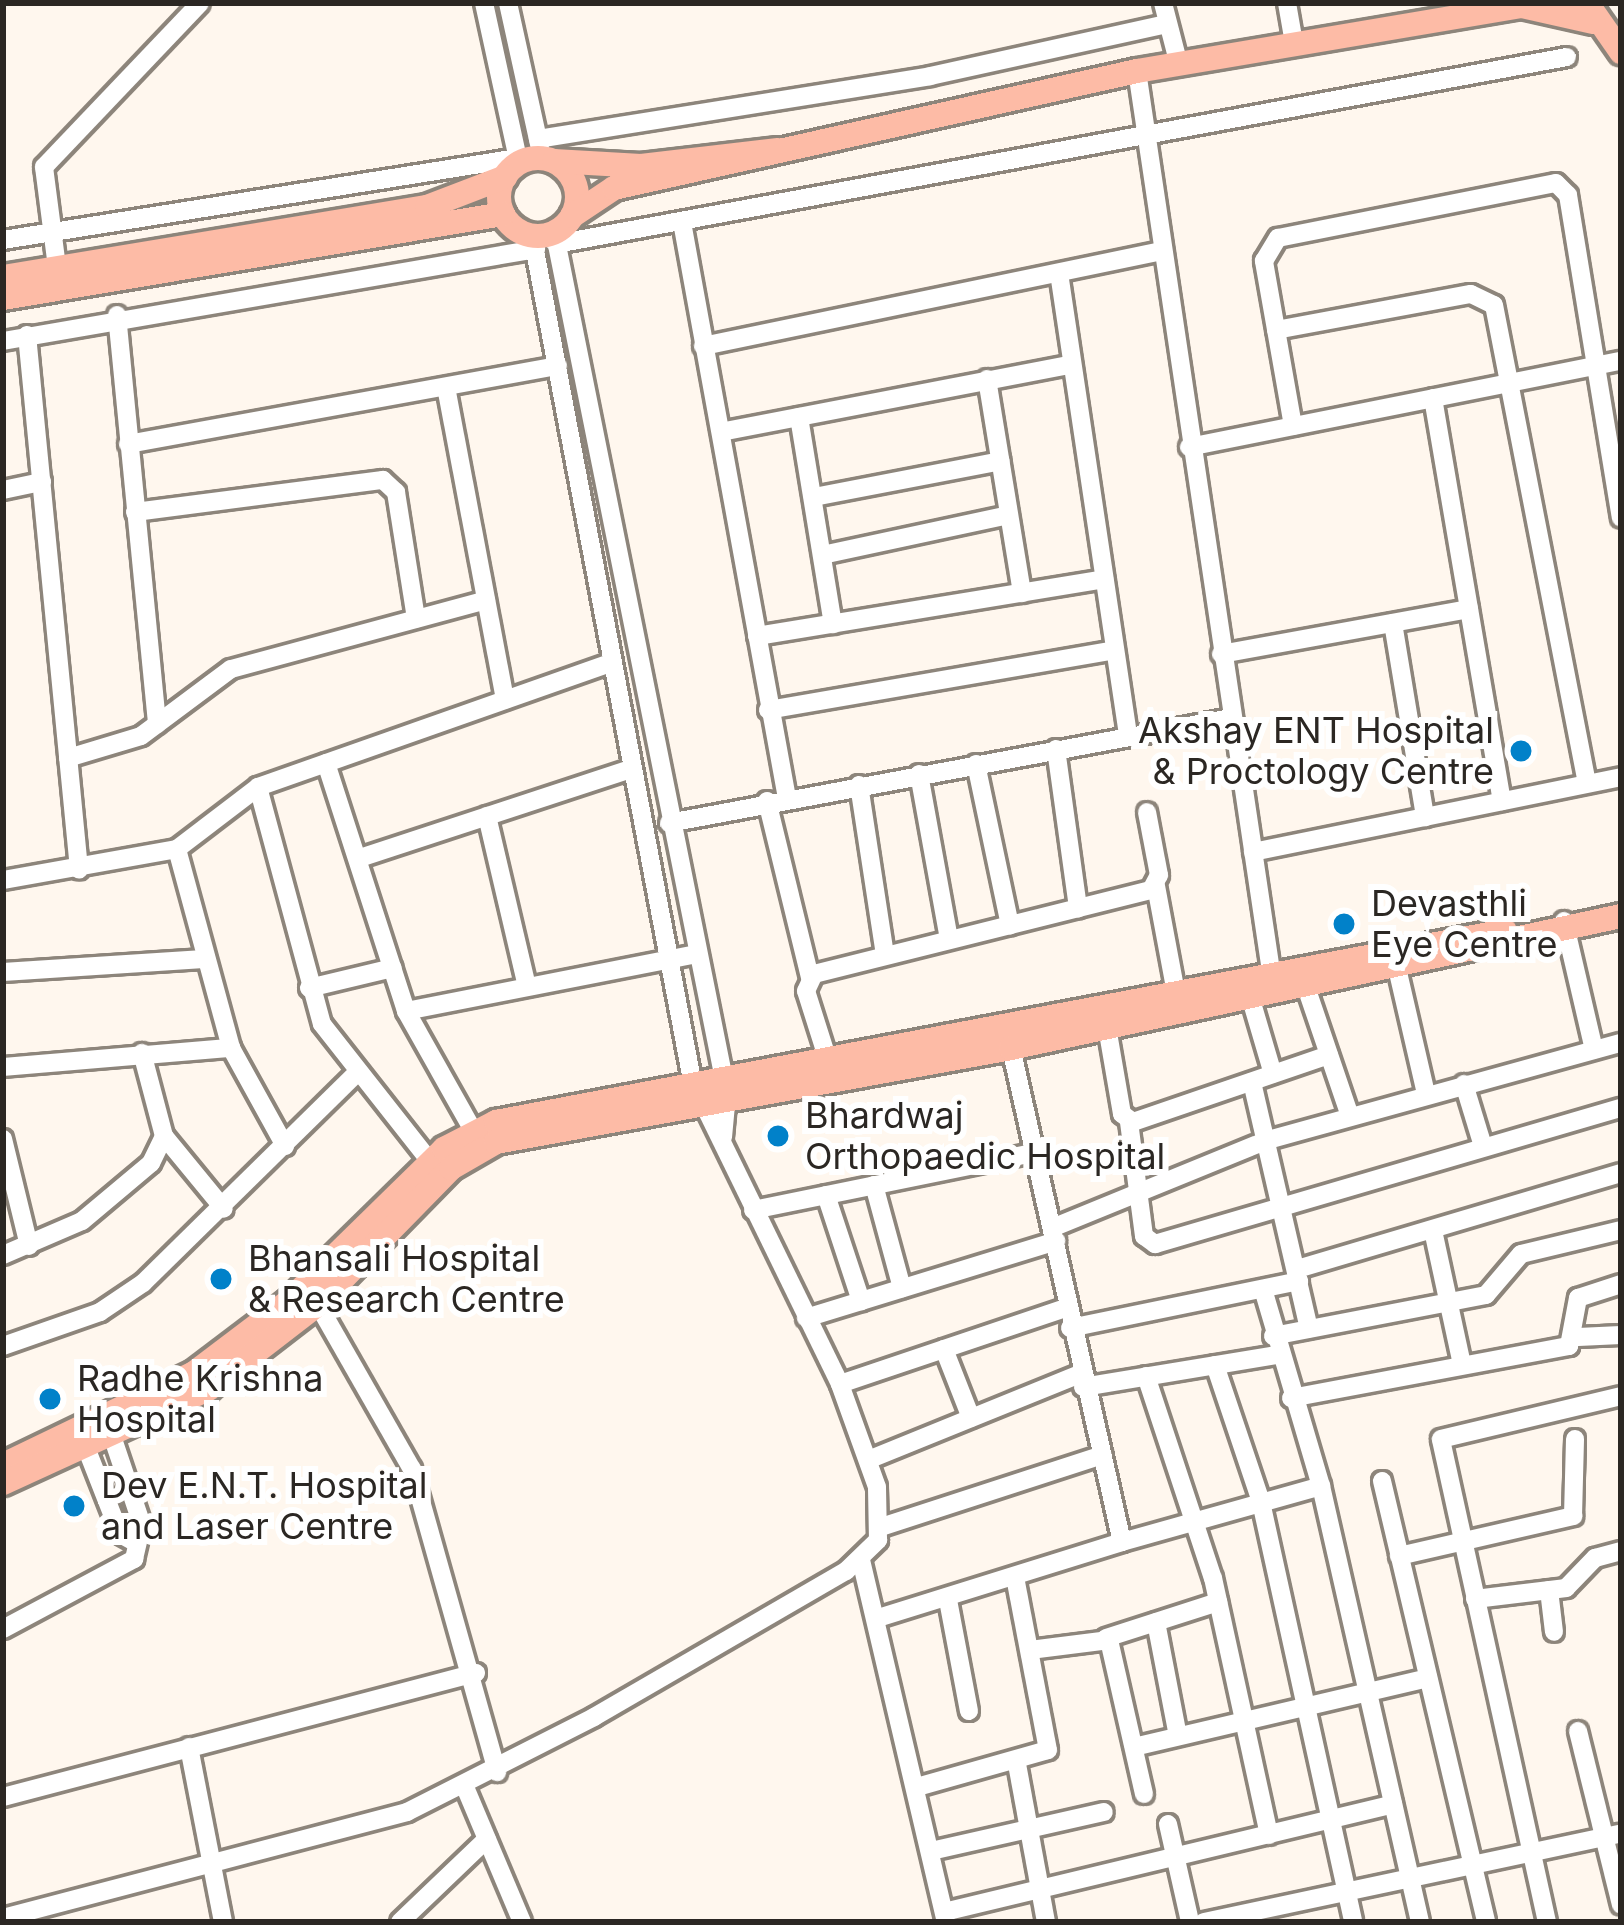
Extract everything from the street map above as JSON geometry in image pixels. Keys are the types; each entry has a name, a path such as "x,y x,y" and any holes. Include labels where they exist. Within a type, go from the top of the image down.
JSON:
{"main road":[{"path":"550,235 614,188 1137,71 1502,6 1590,13 1621,52"},
{"path":"3,298 327,233 428,206 529,159 641,166 781,151"},
{"path":"503,214 529,159"},
{"path":"529,159 576,184 550,235"},
{"path":"3,277 503,214 550,235"},
{"path":"725,1084 1011,1048 1621,916"},
{"path":"3,1483 113,1439 208,1389 480,1148 826,1054 1271,971 1571,928"},
{"path":"3,1466 194,1373 312,1294 430,1161 473,1132 695,1091"}],"street":[{"path":"57,267 50,233 50,158 200,3"},
{"path":"484,3 529,159"},
{"path":"508,3 529,159"},
{"path":"1162,3 1178,65"},
{"path":"1287,3 1294,43"},
{"path":"3,240 529,159 1166,24"},
{"path":"3,340 550,235 682,222 1567,57"},
{"path":"1137,71 1140,138 1271,971"},
{"path":"1293,426 1264,261 1278,238 1556,183 1568,195 1621,518"},
{"path":"682,222 787,798"},
{"path":"3,1920 211,1864 465,1787 862,1560 881,1527 868,1460 840,1384 753,1210 723,1137 695,1091 666,960 558,367 550,235"},
{"path":"550,235 725,1084 723,1137"},
{"path":"703,346 1158,252"},
{"path":"1059,273 1128,736"},
{"path":"91,283 108,317 128,444 158,724"},
{"path":"1276,330 1480,294 1494,305 1516,381 1587,784"},
{"path":"26,335 80,869"},
{"path":"1189,447 1621,361"},
{"path":"722,432 1070,365"},
{"path":"128,444 558,367"},
{"path":"987,379 1022,593"},
{"path":"446,387 505,699"},
{"path":"1433,398 1502,801"},
{"path":"799,417 827,554 833,624"},
{"path":"814,497 1001,461"},
{"path":"135,512 383,480 397,492 416,618"},
{"path":"3,490 42,482"},
{"path":"827,554 1010,515"},
{"path":"757,636 1103,579"},
{"path":"68,758 158,724 231,669 486,600"},
{"path":"1221,654 1469,609"},
{"path":"1393,623 1424,817"},
{"path":"768,710 1115,650"},
{"path":"3,880 177,849 258,788 611,662"},
{"path":"669,823 1231,718"},
{"path":"1056,749 1078,908"},
{"path":"326,763 363,857 406,1011 473,1132"},
{"path":"976,764 1010,925"},
{"path":"363,857 631,769"},
{"path":"920,774 949,939"},
{"path":"1252,852 1621,776"},
{"path":"859,785 885,955"},
{"path":"258,788 309,988 354,1076 430,1161"},
{"path":"767,802 826,1054"},
{"path":"1147,812 1174,988"},
{"path":"487,816 527,986"},
{"path":"177,849 231,1048 285,1146"},
{"path":"810,978 1156,886"},
{"path":"1571,928 1594,1050"},
{"path":"406,1011 697,954"},
{"path":"3,972 205,959"},
{"path":"309,988 394,968"},
{"path":"1397,968 1426,1094"},
{"path":"1305,984 1350,1116"},
{"path":"1250,996 1273,1074"},
{"path":"1107,1027 1150,1244 1283,1214 1483,1146 1621,1108"},
{"path":"806,1318 1054,1234 1268,1140 1621,1043"},
{"path":"3,1067 231,1048"},
{"path":"1011,1048 1082,1381 1122,1542"},
{"path":"142,1053 164,1136 224,1209"},
{"path":"1129,1122 1329,1054"},
{"path":"3,1346 124,1297 224,1209 354,1076"},
{"path":"1252,1082 1309,1328"},
{"path":"1464,1084 1483,1146"},
{"path":"3,1255 29,1246 138,1178 164,1136"},
{"path":"3,1139 29,1246"},
{"path":"753,1210 1032,1153"},
{"path":"840,1384 944,1349 1068,1318 1263,1289 1621,1173"},
{"path":"874,1185 902,1288"},
{"path":"826,1195 861,1301"},
{"path":"868,1460 970,1418 1082,1381 1215,1365 1275,1346 1309,1328 1496,1291 1532,1249 1621,1231"},
{"path":"1434,1235 1462,1365"},
{"path":"1578,1337 1578,1298 1621,1284"},
{"path":"1263,1289 1275,1346 1321,1486 1420,1922"},
{"path":"312,1294 412,1469 476,1673 497,1772"},
{"path":"1291,1398 1578,1337 1621,1335"},
{"path":"944,1349 970,1418"},
{"path":"1215,1365 1262,1502 1353,1922"},
{"path":"1146,1376 1218,1602 1269,1835"},
{"path":"1547,1922 1461,1540 1446,1431 1621,1396"},
{"path":"3,1628 129,1563 142,1525 113,1439"},
{"path":"1400,1556 1573,1516 1575,1439"},
{"path":"87,1450 120,1534 136,1543"},
{"path":"881,1527 1103,1455"},
{"path":"1382,1481 1486,1922"},
{"path":"878,1618 1195,1519 1321,1486"},
{"path":"1475,1599 1549,1590 1621,1551"},
{"path":"862,1560 945,1917 1394,1804"},
{"path":"917,1786 1017,1764 1049,1746 1015,1577"},
{"path":"1549,1590 1554,1632"},
{"path":"947,1600 969,1711"},
{"path":"1030,1650 1106,1638 1218,1602"},
{"path":"1156,1622 1178,1736"},
{"path":"1106,1638 1144,1794"},
{"path":"3,1796 476,1673"},
{"path":"1134,1747 1428,1678"},
{"path":"1578,1731 1613,1835 1621,1905"},
{"path":"190,1747 223,1922"},
{"path":"1017,1764 1046,1922"},
{"path":"465,1787 522,1922"},
{"path":"931,1851 1105,1812"},
{"path":"1168,1824 1190,1922"},
{"path":"1204,1922 1246,1917 1348,1889 1613,1835"},
{"path":"400,1922 487,1839"}],"place":[{"name":"Akshay ENT Hospital & Proctology Centre","path":"1521,751"},
{"name":"Devasthli Eye Centre","path":"1344,924"},
{"name":"Bhardwaj Orthopaedic Hospital","path":"778,1136"},
{"name":"Bhansali Hospital & Research Centre","path":"221,1279"},
{"name":"Radhe Krishna Hospital","path":"50,1399"},
{"name":"Dev E.N.T. Hospital and Laser Centre","path":"74,1506"}]}
